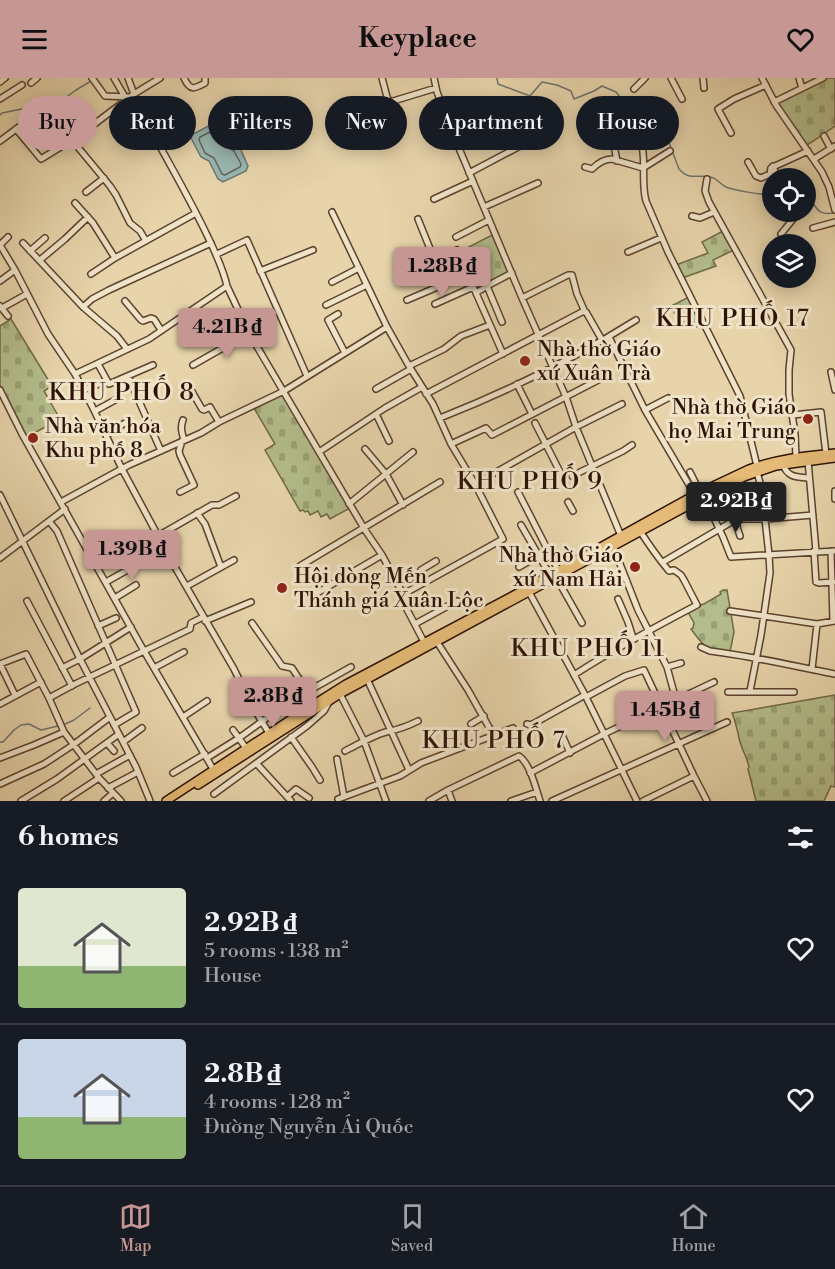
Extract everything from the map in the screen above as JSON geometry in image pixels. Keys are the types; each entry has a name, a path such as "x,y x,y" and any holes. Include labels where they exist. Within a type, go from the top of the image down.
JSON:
{"main road":[{"path":"166,801 213,770 236,759 246,748 337,692 621,536 699,496 781,459 835,453"},
{"path":"173,801 330,699 337,692 367,679 426,644 437,642 529,592 555,574 613,546 748,468 757,469 835,458"}],"street":[{"path":"0,82 5,78"},
{"path":"114,78 130,96"},
{"path":"128,78 130,96"},
{"path":"130,96 160,78"},
{"path":"184,78 188,86 192,88 205,83 205,78"},
{"path":"382,78 390,102 436,88"},
{"path":"434,78 469,173 566,397 621,536"},
{"path":"634,89 645,78"},
{"path":"671,78 682,99"},
{"path":"704,78 704,88"},
{"path":"762,78 774,102 822,172 835,210"},
{"path":"798,78 802,88"},
{"path":"774,102 823,78"},
{"path":"93,80 105,96 109,96"},
{"path":"0,98 22,84"},
{"path":"731,133 717,109 766,85"},
{"path":"97,121 109,112"},
{"path":"0,141 18,127"},
{"path":"15,129 18,132"},
{"path":"814,159 833,147 824,136"},
{"path":"33,150 41,159 56,150"},
{"path":"80,150 116,195 130,223 146,240"},
{"path":"162,150 217,254 227,286 249,333 403,594"},
{"path":"469,173 512,150"},
{"path":"616,150 618,161"},
{"path":"642,150 645,198 661,238 740,396 765,501 770,573 750,691"},
{"path":"748,162 756,176 759,177 768,175 773,166 808,151"},
{"path":"585,167 592,169 594,162 608,159 643,168 670,152"},
{"path":"86,192 104,178"},
{"path":"706,179 705,191 714,212 791,350 789,394 796,457"},
{"path":"434,199 473,181"},
{"path":"484,207 538,183"},
{"path":"75,203 88,217 115,258"},
{"path":"332,212 387,327 440,418 451,444 475,484 503,539 400,596 426,644"},
{"path":"692,216 700,218 714,212"},
{"path":"91,274 196,213"},
{"path":"40,261 88,217"},
{"path":"418,219 440,271"},
{"path":"456,237 489,220"},
{"path":"781,234 791,222"},
{"path":"813,228 835,222"},
{"path":"8,237 0,245 48,334 84,390 122,469 158,536 269,733"},
{"path":"30,251 45,238"},
{"path":"628,252 661,238"},
{"path":"217,254 247,240 307,376"},
{"path":"23,243 83,307 117,336 127,349"},
{"path":"83,307 92,299 211,243"},
{"path":"260,271 313,250"},
{"path":"457,250 503,354"},
{"path":"409,259 419,278 463,264"},
{"path":"332,282 359,268"},
{"path":"1,278 15,270"},
{"path":"476,293 512,273"},
{"path":"406,300 468,274"},
{"path":"522,298 572,275 585,312 602,340"},
{"path":"326,305 367,285"},
{"path":"75,374 149,339 227,286"},
{"path":"487,286 502,322"},
{"path":"435,304 473,287"},
{"path":"8,316 1,307 27,294"},
{"path":"125,301 141,320 154,319 161,330"},
{"path":"426,394 585,312"},
{"path":"338,314 328,320 345,353"},
{"path":"440,418 485,400 553,367 636,320"},
{"path":"376,389 444,349 461,336 490,325"},
{"path":"61,502 122,469 284,392 387,327"},
{"path":"193,365 249,333"},
{"path":"609,337 645,410 719,528 731,557 833,551 834,621 818,624 730,611"},
{"path":"98,363 109,384 153,365"},
{"path":"831,372 835,390"},
{"path":"128,376 161,451"},
{"path":"451,444 486,428 492,435 606,376"},
{"path":"84,390 101,383"},
{"path":"517,384 532,414"},
{"path":"319,452 422,387"},
{"path":"0,390 22,434 213,770"},
{"path":"191,390 202,409 210,407 219,422"},
{"path":"645,410 668,398"},
{"path":"95,411 115,400"},
{"path":"475,484 519,458 531,454 576,427 622,404"},
{"path":"793,415 821,412 826,454"},
{"path":"376,414 389,441"},
{"path":"180,492 194,485 179,451 183,441 181,425 183,420"},
{"path":"106,435 125,423"},
{"path":"535,423 561,474"},
{"path":"572,476 632,445"},
{"path":"365,449 386,474 404,505"},
{"path":"349,504 413,452"},
{"path":"808,461 816,582 834,587"},
{"path":"783,464 786,472 791,476 809,478"},
{"path":"690,472 699,496"},
{"path":"300,566 440,483"},
{"path":"728,484 740,536"},
{"path":"835,490 835,500"},
{"path":"518,492 555,574 582,623"},
{"path":"0,495 80,659 130,754 150,801"},
{"path":"158,536 212,505 219,505 236,495"},
{"path":"568,502 573,512"},
{"path":"0,558 65,509"},
{"path":"197,513 205,524 221,567"},
{"path":"663,562 719,528 737,520 813,514"},
{"path":"49,521 57,531 136,712 114,725"},
{"path":"521,525 538,556 555,574"},
{"path":"574,675 633,639 697,605 681,575 674,570 669,571 640,531"},
{"path":"106,582 145,560 133,540"},
{"path":"613,546 632,596 667,667 676,700"},
{"path":"317,593 382,555"},
{"path":"519,567 538,556"},
{"path":"187,586 234,560"},
{"path":"426,581 421,570 436,561"},
{"path":"115,598 136,585"},
{"path":"529,592 585,696 637,801"},
{"path":"632,596 619,600 633,639"},
{"path":"27,601 72,686"},
{"path":"416,624 457,601"},
{"path":"49,698 190,629 191,623 251,602"},
{"path":"98,626 116,618"},
{"path":"252,623 282,666 292,668 307,692"},
{"path":"812,669 818,624"},
{"path":"62,668 131,627"},
{"path":"437,642 484,716 494,736"},
{"path":"701,647 710,651 757,657 835,674"},
{"path":"154,668 184,652"},
{"path":"15,695 0,664 26,654 62,728 85,760 121,801"},
{"path":"667,667 681,663"},
{"path":"173,773 239,738 289,702 351,667"},
{"path":"527,724 531,725 643,669 707,801"},
{"path":"329,679 364,741 386,801"},
{"path":"367,679 409,770"},
{"path":"0,704 40,681"},
{"path":"530,773 604,734 714,682"},
{"path":"728,692 794,692"},
{"path":"214,795 307,726 324,711 330,699"},
{"path":"183,717 207,701"},
{"path":"471,724 484,716"},
{"path":"0,784 44,764 110,717"},
{"path":"345,751 364,741 402,729 418,721"},
{"path":"552,801 727,722"},
{"path":"0,758 34,746 62,728"},
{"path":"123,742 142,728"},
{"path":"337,759 342,799 400,776 457,749 513,728"},
{"path":"233,730 246,748"},
{"path":"21,801 85,760 119,734"},
{"path":"562,735 570,753"},
{"path":"291,737 320,780"},
{"path":"107,743 114,751"},
{"path":"64,801 130,754"},
{"path":"429,801 519,756 523,758 540,801"},
{"path":"257,764 289,799 296,789 309,798"},
{"path":"108,788 138,772"},
{"path":"643,801 693,776"},
{"path":"448,790 453,801"},
{"path":"511,801 537,792"},
{"path":"104,801 113,793"}],"green space":[{"path":"826,78 835,78 835,126 806,146 776,102"},
{"path":"723,231 734,250 713,260 716,266 682,278 676,265 708,253 702,242"},
{"path":"494,234 510,273 477,291 459,252"},
{"path":"689,297 702,324 696,327 691,319 680,324 671,306"},
{"path":"11,319 52,386 44,391 60,419 27,437 0,386 0,326"},
{"path":"283,393 350,508 330,519 327,514 321,517 318,511 310,515 308,511 300,511 265,450 275,444 254,408"},
{"path":"723,590 727,590 734,632 730,652 710,649 704,645 691,629 694,623 688,612 721,594"},
{"path":"835,695 835,787 831,786 824,801 756,801 748,763 732,713"}],"water":[{"path":"208,126 208,150 241,150 248,166 246,171 223,182 218,179 209,161 201,157 196,148 196,132"}],"waterway":[{"path":"0,115 61,101 96,78"},
{"path":"497,78 498,84 530,96 542,82 571,91 574,99 602,86 616,92 624,102 633,106 653,101 666,112 667,120 657,123 658,128 665,132 679,169 683,173 712,178 735,190 762,193"},
{"path":"816,207 823,213 835,213"},
{"path":"63,725 90,708"},
{"path":"0,742 3,742 21,725 29,724 41,730 58,726"}],"place":[{"name":"Nhà thờ Giáo xứ Xuân Trà","path":"525,361"},
{"name":"Nhà thờ Giáo họ Mai Trung","path":"808,419"},
{"name":"Nhà văn hóa Khu phố 8","path":"33,438"},
{"name":"Nhà thờ Giáo xứ Nam Hải","path":"635,567"},
{"name":"Hội dòng Mến Thánh giá Xuân Lộc","path":"282,588"}],"district":[{"name":"KHU PHỐ 17","path":"733,318"},
{"name":"KHU PHỐ 8","path":"122,392"},
{"name":"KHU PHỐ 9","path":"530,481"},
{"name":"KHU PHỐ 11","path":"588,648"},
{"name":"KHU PHỐ 7","path":"494,740"}]}
